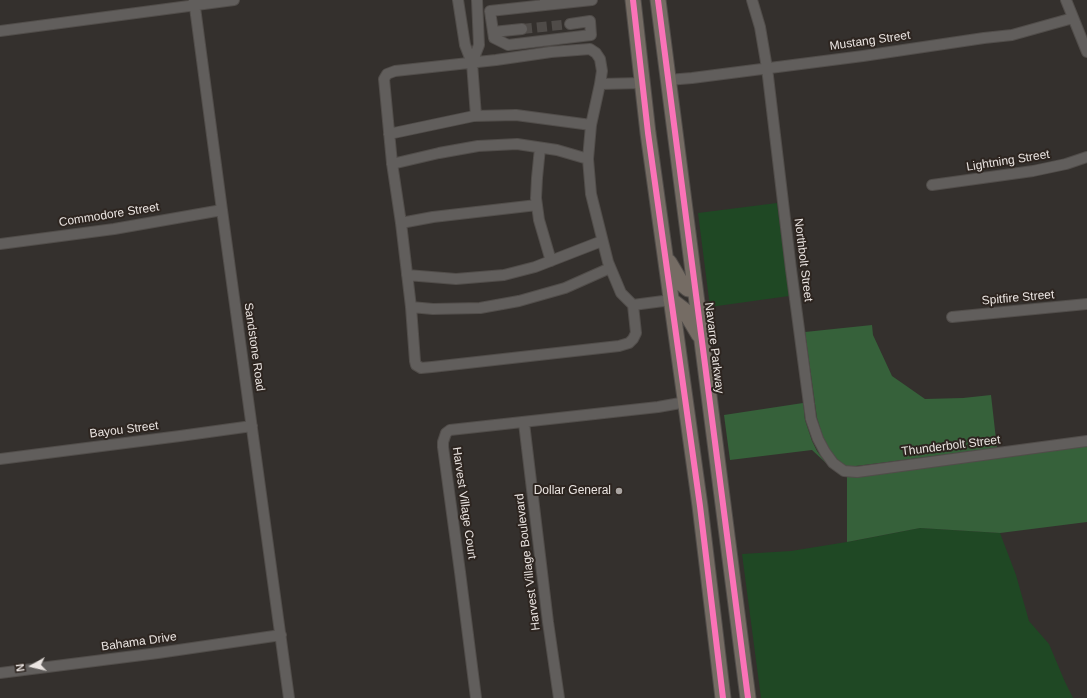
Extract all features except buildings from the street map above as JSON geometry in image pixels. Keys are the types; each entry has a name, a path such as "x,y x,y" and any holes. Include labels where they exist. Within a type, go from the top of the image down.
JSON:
{"highway":[{"path":"633,0 648,133 701,514 723,698"},
{"name":"Navarre Parkway","path":"658,0 748,698"},
{"path":"665,254 682,284 688,289 695,289"},
{"path":"672,300 684,310 702,339"}],"street":[{"path":"0,32 194,2 234,0"},
{"path":"458,0 465,45 472,62 476,116"},
{"path":"472,62 479,44 477,0"},
{"path":"570,24 590,21 591,35 508,45 494,38 490,11 545,2 592,0"},
{"name":"Northbolt Street","path":"752,0 760,27 767,68 790,262 811,419 818,439 825,452"},
{"path":"1066,0 1087,52"},
{"name":"Sandstone Road","path":"194,2 289,698"},
{"name":"Mustang Street","path":"668,80 863,56 1012,35 1074,18"},
{"path":"493,32 522,29"},
{"path":"590,49 596,53 600,59 602,71 600,84 591,125 588,159 591,194 610,268 621,293 633,305 636,333 634,339 629,343 619,346 421,368 416,365 411,308 389,134 384,79 387,74 395,71 551,52 590,49"},
{"path":"600,84 642,83"},
{"path":"389,134 476,116 516,115 591,125"},
{"path":"392,164 478,146 517,144 558,150 588,159"},
{"path":"540,148 537,178 537,205 539,220 551,261"},
{"name":"Lightning Street","path":"932,185 1033,171 1087,158"},
{"path":"401,223 433,217 537,205"},
{"name":"Commodore Street","path":"0,244 114,229 222,210"},
{"path":"407,275 456,279 504,275 536,267 602,241"},
{"path":"411,308 480,308 519,301 565,288 610,268"},
{"path":"633,305 672,300"},
{"name":"Spitfire Street","path":"952,317 1087,304"},
{"name":"Harvest Village Court","path":"476,698 443,442 444,435 450,430 524,423 658,407 686,402"},
{"name":"Harvest Village Boulevard","path":"524,423 547,614 559,698"},
{"name":"Bayou Street","path":"0,459 252,426"},
{"name":"Thunderbolt Street","path":"825,452 833,463 844,471 856,472 1087,441"},
{"name":"Bahama Drive","path":"0,673 158,653 280,635"}],"green space":[{"path":"777,203 789,296 710,307 698,213"},
{"path":"872,325 873,335 892,376 925,399 963,398 991,395 997,448 856,466 846,466 837,459 823,437 817,418 805,332"},
{"path":"803,401 805,420 812,441 826,463 812,450 730,460 724,415 803,403"},
{"path":"1087,446 1087,522 1000,533 920,528 847,542 847,476"},
{"path":"920,528 1000,533 1016,575 1029,621 1049,644 1073,698 761,698 742,554 791,551"}],"tunnel":[{"path":"522,29 570,24"}],"cycle path":[{"path":"633,0 648,133 700,506 723,698"},
{"path":"658,0 748,698"}],"place":[{"name":"Dollar General","path":"619,491"}]}
